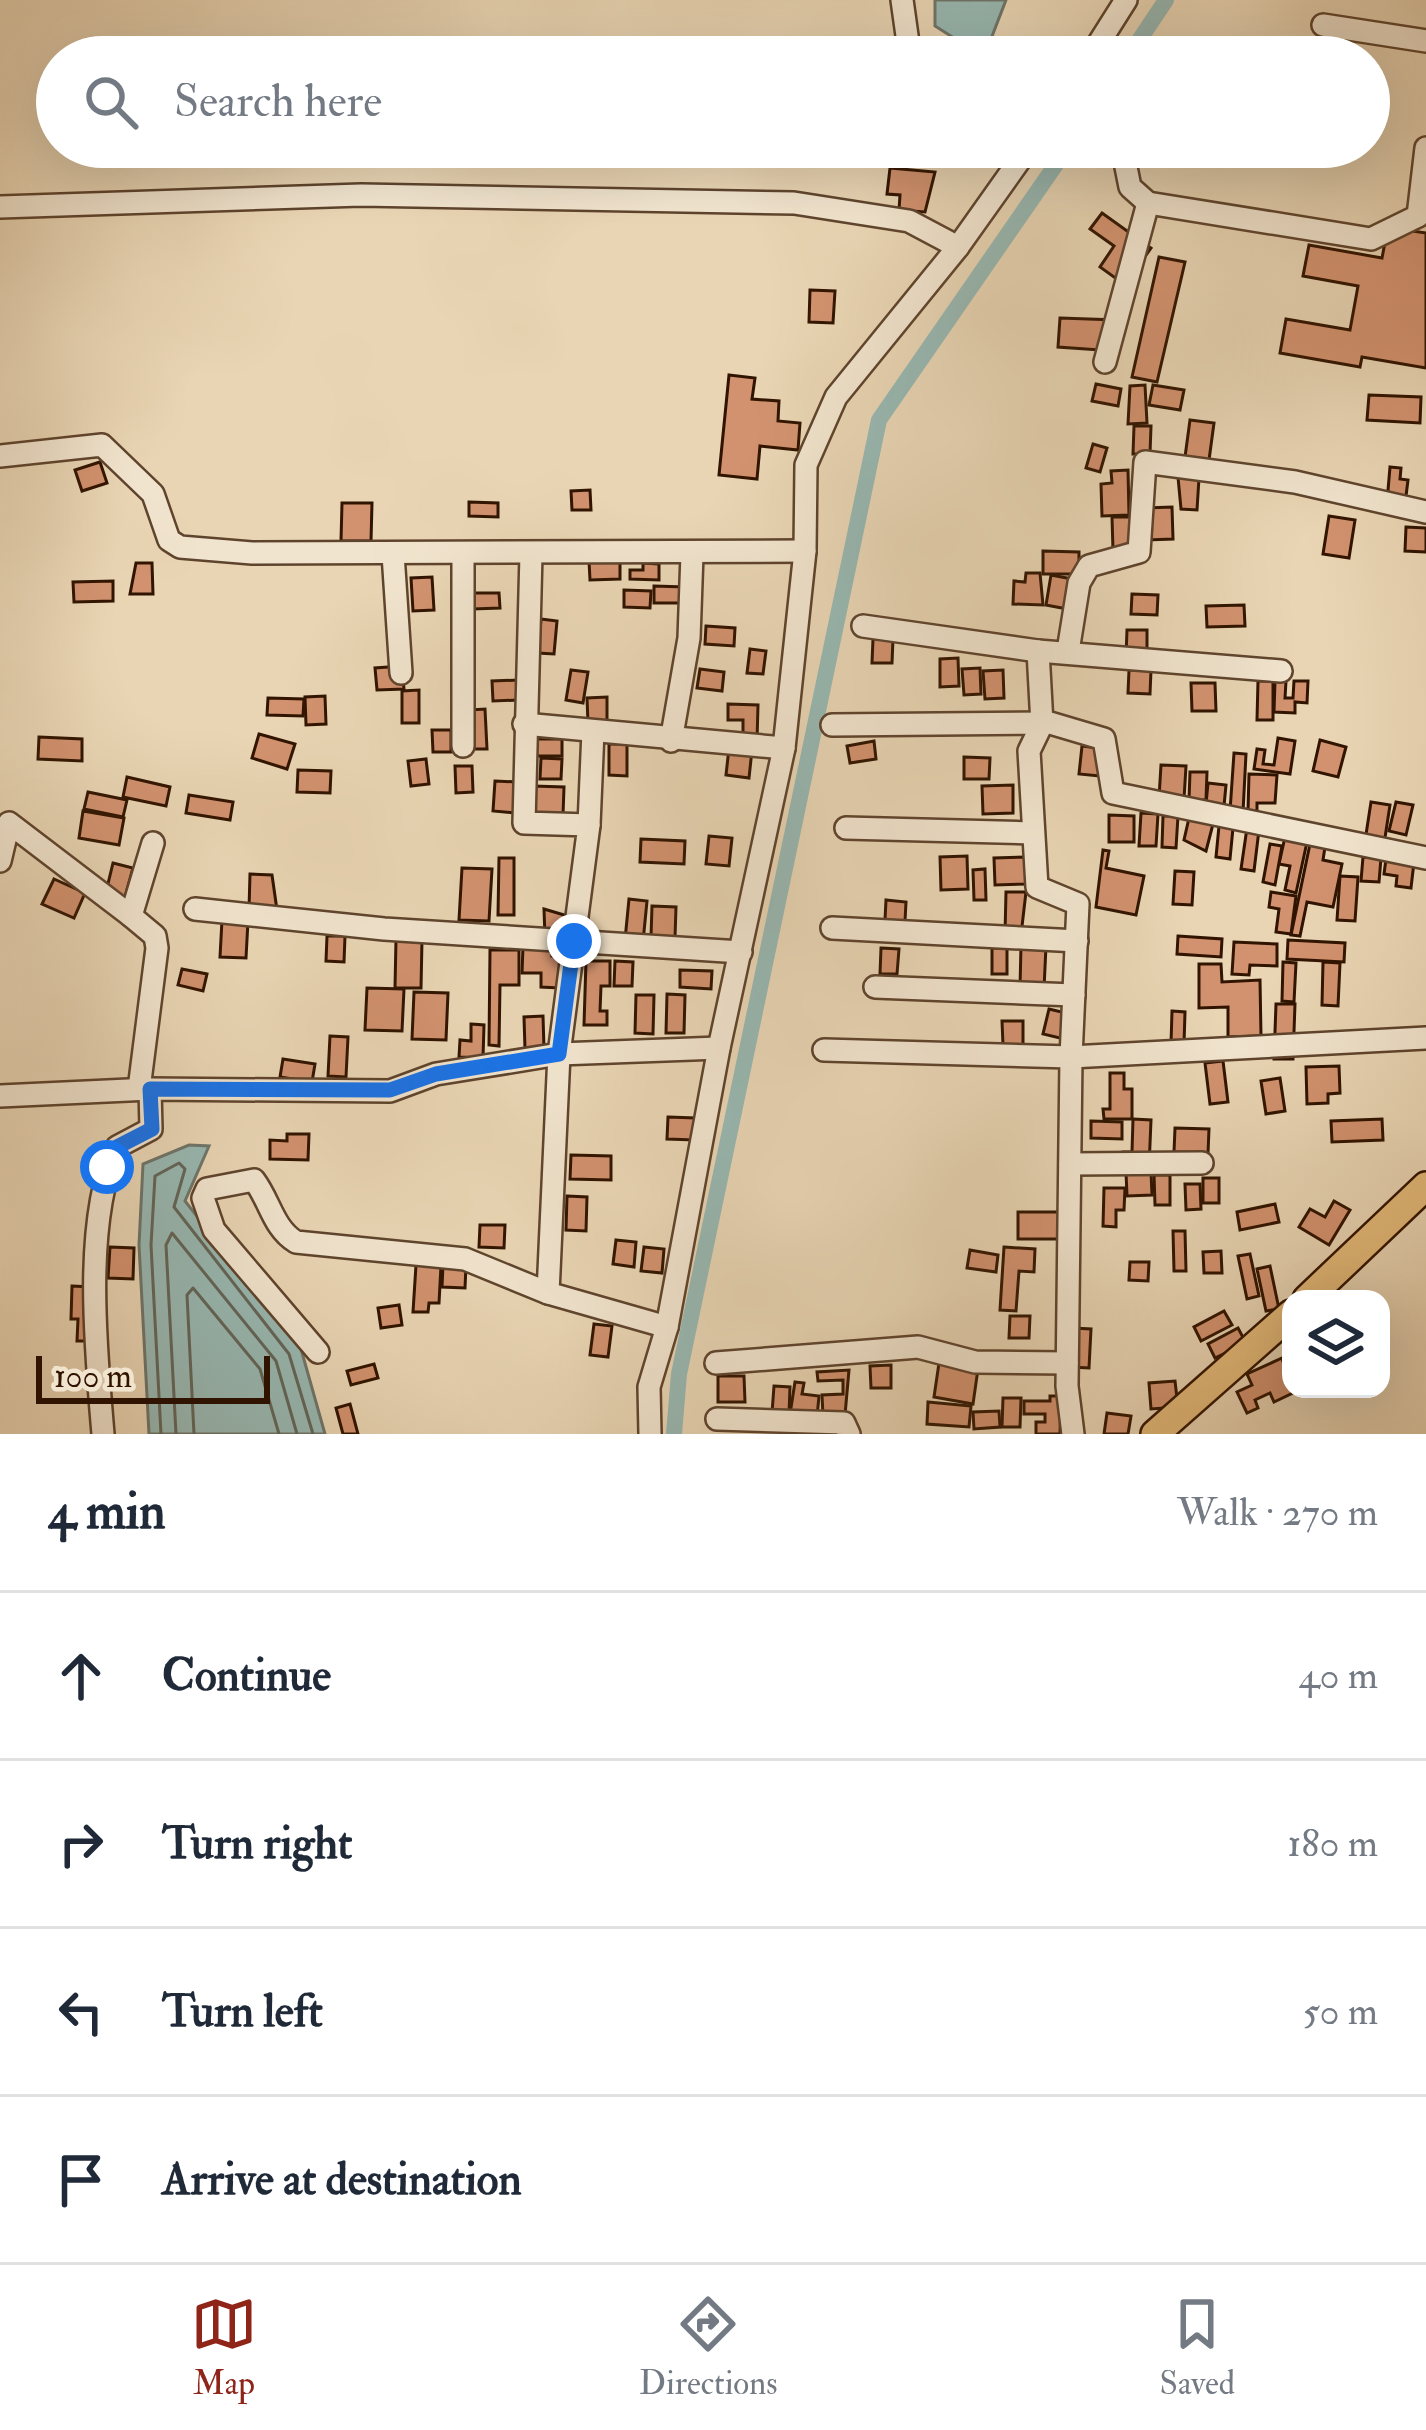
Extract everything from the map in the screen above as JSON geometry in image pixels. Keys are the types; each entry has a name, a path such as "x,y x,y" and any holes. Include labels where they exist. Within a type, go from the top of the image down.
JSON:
{"main road":[{"path":"1316,1290 1426,1186"},
{"path":"1155,1434 1282,1322"}],"street":[{"path":"902,0 907,36"},
{"path":"1103,36 1126,0"},
{"path":"1322,25 1426,41"},
{"path":"1126,168 1130,187 1148,203 1371,239 1422,219 1426,148"},
{"path":"650,1434 649,1388 667,1327 718,1048 784,748 805,551 806,465 836,397 958,247 1011,168"},
{"path":"0,207 361,195 794,203 909,221 958,247"},
{"path":"1105,362 1148,203"},
{"path":"0,456 103,445 153,494 169,540 180,547 393,554 805,551"},
{"path":"1068,651 1079,584 1088,566 1139,552 1145,462 1295,482 1426,512"},
{"path":"393,554 401,673"},
{"path":"463,554 463,746"},
{"path":"531,554 524,823 589,825"},
{"path":"671,741 689,638 692,554"},
{"path":"863,626 1037,651 1281,670"},
{"path":"1037,651 1042,724 1028,751 1037,886 1078,904 1067,1363 1073,1434"},
{"path":"524,724 784,748"},
{"path":"832,725 1042,724 1104,739 1114,793 1426,858"},
{"path":"548,1293 559,1054 589,825 593,731"},
{"path":"0,861 9,823 155,936 144,1089 152,1129 117,1147 100,1201 97,1319 103,1434"},
{"path":"846,828 1034,833"},
{"path":"131,916 153,843"},
{"path":"195,909 384,929 742,952"},
{"path":"832,928 1077,941"},
{"path":"875,987 1074,995"},
{"path":"824,1050 1071,1058 1426,1038"},
{"path":"0,1096 144,1089 390,1090 436,1074 559,1054 718,1048"},
{"path":"1070,1164 1202,1162"},
{"path":"318,1352 214,1230 203,1198 207,1189 254,1180 268,1198 280,1233 296,1242 466,1259 548,1293 667,1327"},
{"path":"716,1363 918,1347 975,1362 1067,1363"},
{"path":"717,1419 844,1423 848,1434"}],"water":[{"path":"935,0 1006,0 992,36 951,36 935,26"},
{"path":"189,1145 209,1146 185,1201 301,1349 325,1434 149,1434 139,1245 143,1164"}],"building":[{"path":"890,168 935,172 925,212 899,210 900,195 887,194"},
{"path":"1102,213 1151,248 1125,285 1100,267 1114,246 1090,229"},
{"path":"1399,229 1426,233 1426,368 1362,357 1360,367 1280,353 1286,319 1350,330 1358,286 1303,276 1309,245 1382,258 1386,237"},
{"path":"1159,257 1185,262 1157,382 1132,377"},
{"path":"810,290 835,291 833,323 809,322"},
{"path":"1060,318 1116,320 1114,351 1058,347"},
{"path":"729,375 755,378 752,399 779,401 778,421 800,423 798,450 760,446 757,479 719,475"},
{"path":"1096,384 1121,389 1118,406 1092,401"},
{"path":"1145,385 1147,423 1128,424 1130,386"},
{"path":"1153,385 1184,390 1180,410 1149,405"},
{"path":"1369,395 1421,397 1420,423 1367,420"},
{"path":"1190,420 1214,423 1209,460 1185,457"},
{"path":"1134,426 1151,426 1150,454 1133,454"},
{"path":"1093,444 1107,448 1100,472 1086,468"},
{"path":"100,462 107,483 82,491 75,470"},
{"path":"1390,467 1401,468 1400,479 1408,480 1405,504 1387,502"},
{"path":"1128,470 1129,515 1102,516 1101,484 1112,483 1111,471"},
{"path":"1178,477 1199,478 1197,510 1181,509"},
{"path":"590,490 591,510 572,510 571,491"},
{"path":"469,502 498,503 498,517 469,516"},
{"path":"342,503 372,503 371,541 341,541"},
{"path":"1172,507 1173,539 1146,540 1145,508"},
{"path":"1329,516 1355,520 1349,558 1323,554"},
{"path":"1112,517 1139,517 1140,549 1113,550"},
{"path":"1406,527 1426,528 1426,552 1405,551"},
{"path":"1043,551 1079,552 1079,574 1043,574"},
{"path":"620,560 620,579 590,580 589,561"},
{"path":"136,563 152,563 153,594 130,594"},
{"path":"643,563 659,564 659,580 630,579 630,570 643,570"},
{"path":"1026,573 1040,573 1043,605 1013,604 1014,581 1025,582"},
{"path":"1051,575 1072,579 1067,609 1046,605"},
{"path":"432,577 434,610 413,611 411,578"},
{"path":"113,581 113,601 74,602 73,582"},
{"path":"654,586 685,587 684,603 654,603"},
{"path":"624,590 651,591 650,608 624,607"},
{"path":"473,593 499,593 500,608 473,609"},
{"path":"1132,594 1158,595 1157,615 1131,614"},
{"path":"1244,605 1245,626 1207,627 1206,606"},
{"path":"541,619 557,621 554,654 538,653"},
{"path":"706,626 735,628 734,646 705,644"},
{"path":"1127,630 1147,630 1147,656 1126,656"},
{"path":"873,639 893,639 892,663 872,663"},
{"path":"750,649 766,651 763,674 747,673"},
{"path":"958,658 959,686 940,687 940,659"},
{"path":"402,666 404,689 377,690 375,668"},
{"path":"980,668 981,694 964,695 962,669"},
{"path":"700,669 724,672 722,691 697,688"},
{"path":"571,670 588,672 583,703 566,700"},
{"path":"1003,670 1004,698 985,699 983,671"},
{"path":"1129,670 1151,670 1150,694 1128,693"},
{"path":"519,680 519,700 493,701 492,681"},
{"path":"1258,681 1273,681 1273,720 1257,720"},
{"path":"1275,681 1286,681 1285,698 1293,698 1294,681 1308,681 1307,703 1295,702 1295,713 1274,712"},
{"path":"1191,683 1215,683 1216,711 1192,711"},
{"path":"419,690 419,723 402,723 402,691"},
{"path":"325,696 326,724 306,725 305,697"},
{"path":"607,697 607,722 588,723 587,698"},
{"path":"268,698 304,699 303,716 267,715"},
{"path":"728,704 758,705 757,741 743,741 743,720 728,720"},
{"path":"485,709 487,749 470,749 470,710"},
{"path":"432,730 451,730 451,752 433,752"},
{"path":"259,734 295,744 287,769 252,758"},
{"path":"39,737 82,739 82,761 38,759"},
{"path":"1278,738 1295,741 1290,774 1254,769 1257,749 1265,750 1263,764 1274,765"},
{"path":"533,739 562,739 562,756 533,756"},
{"path":"1320,740 1346,747 1338,777 1313,771"},
{"path":"874,741 876,759 850,763 847,746"},
{"path":"609,744 627,744 627,776 609,775"},
{"path":"1082,746 1098,748 1110,777 1079,774"},
{"path":"729,748 752,750 749,778 726,775"},
{"path":"1234,753 1246,754 1243,812 1230,811"},
{"path":"964,757 990,758 989,779 964,779"},
{"path":"541,758 562,759 561,779 540,779"},
{"path":"426,759 429,784 411,786 408,761"},
{"path":"1161,765 1186,766 1184,799 1159,798"},
{"path":"455,766 472,766 473,792 456,793"},
{"path":"298,770 331,771 330,793 297,792"},
{"path":"1190,772 1207,772 1206,800 1189,800"},
{"path":"1249,774 1277,775 1275,803 1257,803 1257,811 1248,811"},
{"path":"127,777 170,787 166,806 123,797"},
{"path":"495,781 517,782 515,813 493,811"},
{"path":"1208,783 1226,785 1224,806 1206,804"},
{"path":"1013,785 1013,813 983,814 982,786"},
{"path":"533,786 564,787 563,815 533,815"},
{"path":"88,792 127,800 123,817 84,809"},
{"path":"189,795 233,802 230,820 186,813"},
{"path":"1371,802 1390,805 1384,844 1365,841"},
{"path":"1396,802 1413,805 1406,835 1389,831"},
{"path":"83,811 124,818 119,845 79,838"},
{"path":"1141,813 1158,814 1156,846 1139,846"},
{"path":"1109,815 1134,816 1134,842 1109,842"},
{"path":"1163,816 1178,816 1176,848 1162,847"},
{"path":"1189,818 1213,824 1206,851 1184,840"},
{"path":"1219,826 1233,828 1230,859 1216,857"},
{"path":"1247,828 1259,830 1254,871 1241,869"},
{"path":"709,836 732,838 729,866 706,864"},
{"path":"1285,837 1307,842 1296,893 1285,890 1290,866 1279,864"},
{"path":"641,839 685,841 684,864 640,862"},
{"path":"1270,844 1282,846 1275,885 1263,882"},
{"path":"1310,844 1325,847 1323,860 1342,864 1333,907 1307,902 1300,936 1291,935"},
{"path":"1103,850 1109,851 1106,868 1144,876 1136,915 1096,907"},
{"path":"967,856 968,889 941,890 940,857"},
{"path":"1025,857 1026,884 995,885 994,858"},
{"path":"1363,857 1381,858 1379,882 1361,881"},
{"path":"499,858 514,858 514,915 498,915"},
{"path":"1386,859 1414,862 1411,888 1396,886 1397,876 1384,874"},
{"path":"113,863 133,868 125,897 106,892"},
{"path":"462,868 492,869 489,921 459,920"},
{"path":"985,869 986,900 974,900 973,870"},
{"path":"1175,871 1194,872 1192,905 1173,904"},
{"path":"250,874 272,875 277,910 249,909"},
{"path":"1340,876 1358,877 1355,921 1337,920"},
{"path":"54,879 85,893 74,918 42,904"},
{"path":"1006,892 1026,892 1021,935 1005,934"},
{"path":"1271,892 1296,896 1291,934 1276,932 1279,909 1269,907"},
{"path":"629,899 647,901 643,942 625,940"},
{"path":"886,900 906,902 905,921 885,920"},
{"path":"652,906 676,907 675,938 651,937"},
{"path":"544,909 571,917 581,937 545,938"},
{"path":"222,920 248,921 246,958 220,957"},
{"path":"327,936 345,936 344,962 326,961"},
{"path":"1178,936 1222,939 1221,957 1177,954"},
{"path":"396,939 422,940 421,988 395,988"},
{"path":"1288,940 1345,943 1344,962 1287,959"},
{"path":"1234,942 1277,944 1277,966 1250,965 1249,975 1232,974"},
{"path":"1021,945 1046,946 1044,989 1020,988"},
{"path":"523,946 553,947 552,956 560,957 559,988 541,987 541,973 522,973"},
{"path":"881,948 899,949 897,974 880,974"},
{"path":"992,948 1007,948 1007,974 992,974"},
{"path":"490,950 519,950 519,985 500,985 499,1046 489,1045"},
{"path":"586,961 610,961 610,986 601,986 600,1011 607,1011 607,1025 584,1025"},
{"path":"615,961 633,962 632,986 614,986"},
{"path":"1283,962 1296,963 1294,1002 1282,1001"},
{"path":"1323,962 1340,963 1338,1006 1322,1005"},
{"path":"1199,964 1221,964 1222,982 1260,980 1261,1036 1228,1037 1228,1007 1199,1008"},
{"path":"182,969 207,974 203,991 178,985"},
{"path":"680,970 712,971 711,989 680,987"},
{"path":"367,988 404,989 402,1031 365,1030"},
{"path":"414,992 448,993 446,1040 412,1039"},
{"path":"667,994 685,995 684,1033 666,1033"},
{"path":"636,995 654,995 653,1034 635,1033"},
{"path":"1276,1004 1295,1004 1293,1059 1274,1059"},
{"path":"1049,1009 1070,1014 1064,1039 1043,1034"},
{"path":"1172,1011 1185,1012 1184,1044 1171,1044"},
{"path":"543,1016 544,1049 525,1049 524,1017"},
{"path":"1002,1021 1023,1021 1023,1045 1003,1045"},
{"path":"471,1024 484,1025 483,1058 459,1057 460,1040 471,1041"},
{"path":"330,1036 348,1037 346,1077 328,1076"},
{"path":"283,1059 315,1064 312,1082 280,1077"},
{"path":"1223,1061 1228,1102 1210,1104 1205,1063"},
{"path":"1339,1066 1340,1093 1328,1094 1328,1103 1307,1104 1306,1067"},
{"path":"1110,1073 1124,1073 1124,1089 1132,1089 1132,1119 1104,1119 1103,1109 1110,1109"},
{"path":"1280,1078 1285,1111 1266,1114 1261,1081"},
{"path":"668,1117 695,1118 695,1140 667,1139"},
{"path":"1133,1119 1151,1120 1149,1168 1123,1166 1123,1152 1132,1152"},
{"path":"1382,1119 1383,1140 1332,1142 1331,1121"},
{"path":"1091,1121 1122,1122 1122,1139 1091,1138"},
{"path":"1175,1128 1209,1129 1208,1153 1174,1152"},
{"path":"287,1134 309,1134 308,1160 270,1159 270,1140 287,1141"},
{"path":"571,1155 611,1156 611,1180 570,1179"},
{"path":"1126,1172 1151,1172 1152,1195 1127,1196"},
{"path":"1154,1175 1170,1175 1170,1205 1155,1205"},
{"path":"1203,1178 1219,1178 1219,1203 1203,1203"},
{"path":"1185,1184 1200,1184 1201,1209 1186,1210"},
{"path":"1104,1188 1125,1188 1124,1210 1116,1210 1116,1227 1103,1226"},
{"path":"567,1196 587,1197 586,1231 566,1230"},
{"path":"1334,1201 1350,1210 1329,1245 1299,1227 1310,1209 1325,1217"},
{"path":"1275,1204 1279,1222 1240,1230 1237,1212"},
{"path":"1018,1212 1061,1212 1061,1239 1018,1239"},
{"path":"480,1225 505,1225 504,1248 479,1247"},
{"path":"1173,1231 1185,1231 1186,1271 1174,1271"},
{"path":"616,1240 636,1242 634,1267 613,1264"},
{"path":"110,1247 134,1248 133,1279 108,1278"},
{"path":"644,1247 664,1249 662,1273 641,1271"},
{"path":"1004,1247 1035,1249 1034,1272 1019,1271 1016,1311 1000,1310"},
{"path":"970,1250 998,1255 996,1272 967,1268"},
{"path":"1221,1251 1222,1273 1204,1273 1203,1252"},
{"path":"1250,1254 1259,1296 1247,1299 1238,1256"},
{"path":"1130,1262 1149,1262 1148,1281 1129,1280"},
{"path":"416,1265 441,1266 439,1303 429,1303 428,1312 413,1312"},
{"path":"443,1265 466,1266 465,1288 442,1287"},
{"path":"1270,1266 1279,1309 1266,1311 1257,1269"},
{"path":"72,1286 92,1287 90,1341 77,1341 78,1319 71,1319"},
{"path":"399,1305 402,1325 381,1328 378,1308"},
{"path":"1224,1311 1232,1325 1201,1341 1194,1327"},
{"path":"1010,1316 1030,1316 1029,1338 1009,1338"},
{"path":"594,1324 612,1326 608,1357 590,1355"},
{"path":"1072,1328 1091,1329 1089,1368 1070,1367"},
{"path":"1238,1328 1246,1343 1215,1358 1208,1344"},
{"path":"1282,1358 1282,1398 1274,1402 1270,1393 1255,1400 1258,1408 1247,1413 1237,1392 1252,1385 1247,1374"},
{"path":"939,1363 978,1369 973,1404 934,1397"},
{"path":"374,1364 378,1378 351,1385 347,1371"},
{"path":"891,1365 891,1388 871,1388 870,1366"},
{"path":"849,1370 845,1415 823,1416 822,1395 843,1394 843,1380 818,1381 817,1372"},
{"path":"718,1376 744,1376 745,1402 718,1402"},
{"path":"1175,1381 1178,1407 1151,1409 1149,1383"},
{"path":"795,1382 804,1383 802,1394 819,1396 817,1417 790,1414"},
{"path":"774,1386 790,1387 789,1414 772,1413"},
{"path":"1050,1396 1061,1396 1060,1434 1036,1434 1036,1422 1045,1422 1045,1414 1024,1414 1024,1401 1050,1401"},
{"path":"1003,1398 1021,1398 1020,1427 1002,1427"},
{"path":"928,1402 971,1406 969,1427 927,1424"},
{"path":"350,1404 358,1434 343,1434 336,1408"},
{"path":"999,1411 1000,1427 974,1429 973,1412"},
{"path":"1107,1413 1131,1416 1128,1434 1104,1434"}],"waterway":[{"path":"1142,36 1166,0"},
{"path":"674,1434 679,1374 879,420 1053,168"}],"route":[{"path":"107,1167 117,1147 152,1129 150,1089 328,1094 390,1090 436,1074 559,1054 574,941"}]}
